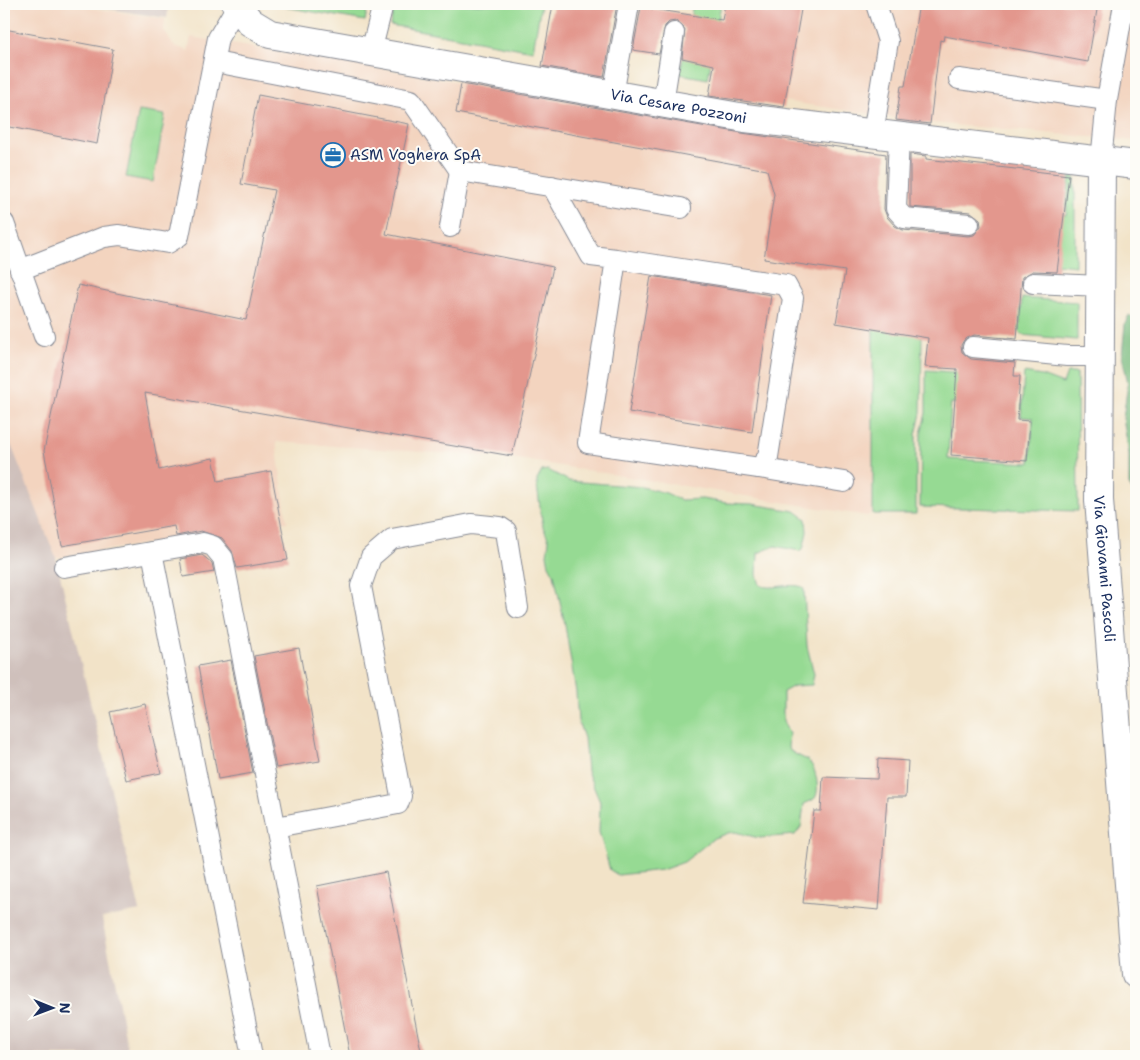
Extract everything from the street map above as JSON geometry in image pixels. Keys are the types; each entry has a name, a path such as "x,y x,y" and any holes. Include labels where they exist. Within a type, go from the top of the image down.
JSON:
{"street":[{"name":"Via Cesare Pozzoni","path":"237,5 250,22 270,34 371,52 745,118 1136,165"},
{"name":"Via Giovanni Pascoli","path":"1101,162 1099,500 1136,974"}],"lane":[{"path":"371,52 383,4"},
{"path":"613,95 629,4"},
{"path":"876,4 888,42 886,135 896,209 904,218 969,224"},
{"path":"1101,162 1107,100 1124,4"},
{"path":"20,270 104,238 119,235 168,243 179,236 215,62 218,38 237,5"},
{"path":"663,103 674,33"},
{"path":"215,62 411,100 460,171 450,227"},
{"path":"959,79 1107,100"},
{"path":"460,171 681,208"},
{"path":"552,186 591,256 786,285 793,298 768,457 759,468"},
{"path":"4,223 44,336"},
{"path":"616,260 588,442 844,482"},
{"path":"1033,283 1100,286"},
{"path":"973,346 1067,356 1101,356"},
{"path":"276,828 398,804 401,796 361,586 371,557 392,539 471,524 500,527 506,531 518,608"},
{"path":"64,567 203,543 213,546 223,558 320,1056"},
{"path":"152,552 252,1056"}],"shaded area":[{"name":"ASM Voghera SpA","path":"4,4 64,4 165,19 164,30 173,45 188,51 191,37 880,152 875,300 873,510 868,516 512,458 276,442 287,522 55,558 4,428"},
{"path":"75,4 169,4 167,18"},
{"path":"725,4 1136,4 1136,141 931,123 717,91 711,83"},
{"path":"4,427 56,558 140,911 102,918 129,1056 4,1056"}],"green space":[{"path":"279,4 368,4 365,21 285,7"},
{"path":"395,4 541,4 533,51 390,25"},
{"path":"693,4 721,4 708,79 680,74"},
{"path":"139,111 165,115 153,182 126,177"},
{"path":"1070,177 1075,177 1075,266 1040,262 1038,211 1066,215"},
{"path":"1022,298 1077,302 1077,340 1021,335 1019,332"},
{"path":"1129,315 1136,320 1136,498 1129,485 1129,455 1123,418 1128,383 1122,356 1125,324"},
{"path":"873,326 922,330 921,413 916,435 916,514 873,514"},
{"path":"926,370 966,373 964,404 951,403 948,459 1030,463 1033,418 1021,417 1024,373 1042,376 1063,384 1067,373 1077,373 1078,511 920,507 921,434 926,413"},
{"path":"548,470 569,481 642,487 666,493 681,500 702,499 752,504 795,511 806,519 807,532 803,549 800,551 775,546 758,553 757,575 760,585 764,587 791,585 803,587 804,590 807,646 814,674 812,685 794,686 783,692 783,721 789,734 788,748 811,764 816,776 817,791 815,798 804,804 801,827 795,835 759,838 735,832 728,833 714,838 684,862 662,870 618,875 610,870 599,832 600,802 587,771 584,738 578,721 576,692 565,625 554,574 549,565 547,554 549,540 543,527 537,480 542,471"}],"building":[{"path":"553,4 617,4 604,77 542,66"},
{"path":"725,4 802,4 784,107 709,96 714,65 682,58 685,29 676,21 669,22 665,26 659,54 633,50 641,7 722,20"},
{"path":"919,4 1098,4 1088,62 944,36 943,41 940,40 930,124 896,120 901,86 905,86"},
{"path":"4,29 113,49 97,144 4,126"},
{"path":"461,84 742,133 886,154 884,209 887,217 895,226 903,230 968,236 974,235 981,226 980,219 971,212 910,207 910,154 926,156 926,159 1069,175 1057,272 1033,271 1022,277 1017,339 974,335 964,340 961,345 962,352 971,359 1015,363 1014,376 1020,376 1017,420 1030,421 1027,461 951,455 957,369 925,367 928,338 836,323 845,271 764,259 774,194 767,170 456,113"},
{"path":"258,95 409,124 386,234 553,267 512,456 145,393 159,470 213,458 218,481 271,471 288,560 237,568 232,551 222,538 201,531 176,536 174,526 62,546 44,451 78,285 246,320 274,190 241,184"},
{"path":"651,276 771,295 752,432 629,412"},
{"path":"202,555 212,563 214,572 183,577 180,559"},
{"path":"299,648 320,761 276,768 254,656"},
{"path":"231,660 253,773 218,779 198,666"},
{"path":"145,704 161,773 126,780 110,712"},
{"path":"878,759 908,761 906,797 887,797 879,910 803,903 814,811 821,811 823,777 877,779"},
{"path":"386,872 422,1056 350,1056 317,886"}],"place":[{"name":"ASM Voghera SpA","path":"333,155"}]}
